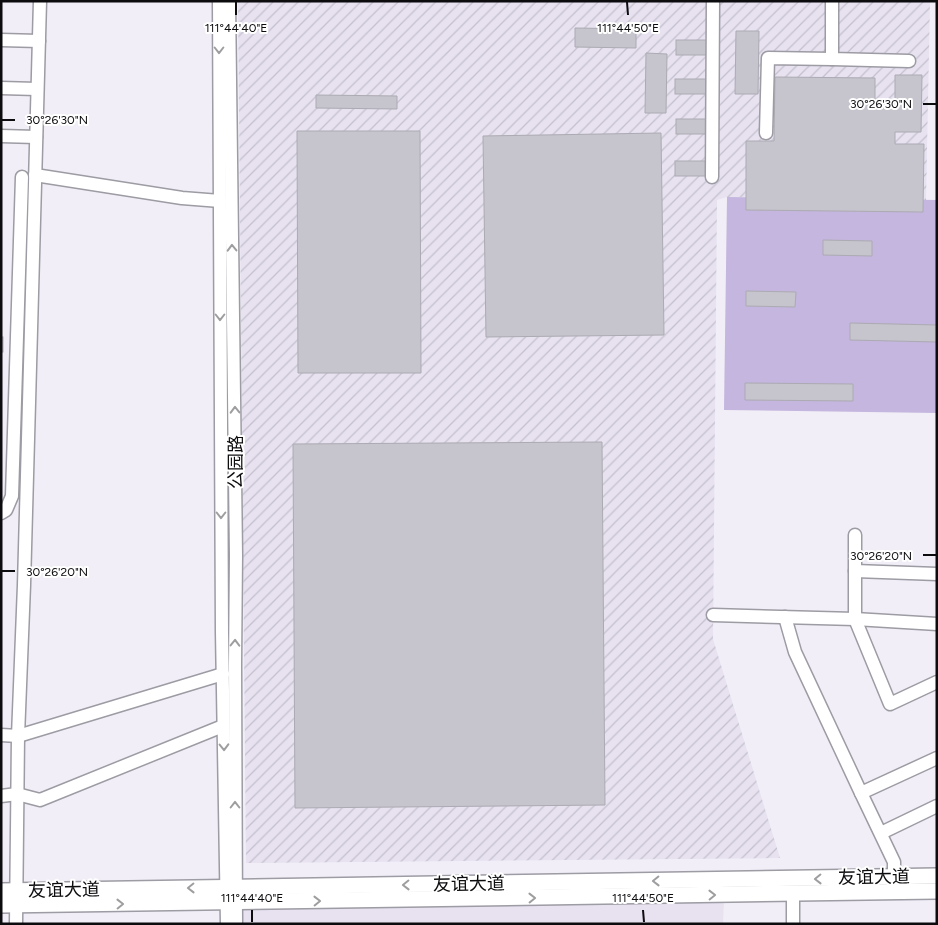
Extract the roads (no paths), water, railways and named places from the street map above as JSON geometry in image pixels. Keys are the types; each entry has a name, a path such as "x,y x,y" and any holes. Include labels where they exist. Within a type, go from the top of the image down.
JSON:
{"main road":[{"name":"友谊大道","path":"231,895 937,876"},
{"name":"友谊大道","path":"9,898 231,895 793,894 937,891"}],"street":[{"path":"16,924 9,898 17,794 40,1"},
{"path":"218,1 223,674 231,895 227,924"},
{"name":"公园路","path":"230,1 236,545 231,895 236,924"},
{"path":"712,177 713,1"},
{"path":"832,1 832,59"},
{"path":"1,40 39,41"},
{"path":"766,133 768,58 909,61"},
{"path":"1,88 38,89"},
{"path":"1,136 36,137"},
{"path":"35,175 182,198 220,201"},
{"path":"1,513 6,510 12,496 22,177"},
{"path":"855,535 855,619 890,704 937,682"},
{"path":"855,571 937,574"},
{"path":"714,615 855,619 937,624"},
{"path":"785,617 795,652 894,862 894,877"},
{"path":"1,736 18,736 223,674"},
{"path":"1,796 17,794 40,800 224,726"},
{"path":"861,794 937,758"},
{"path":"881,833 937,806"},
{"path":"793,894 793,924"}]}
